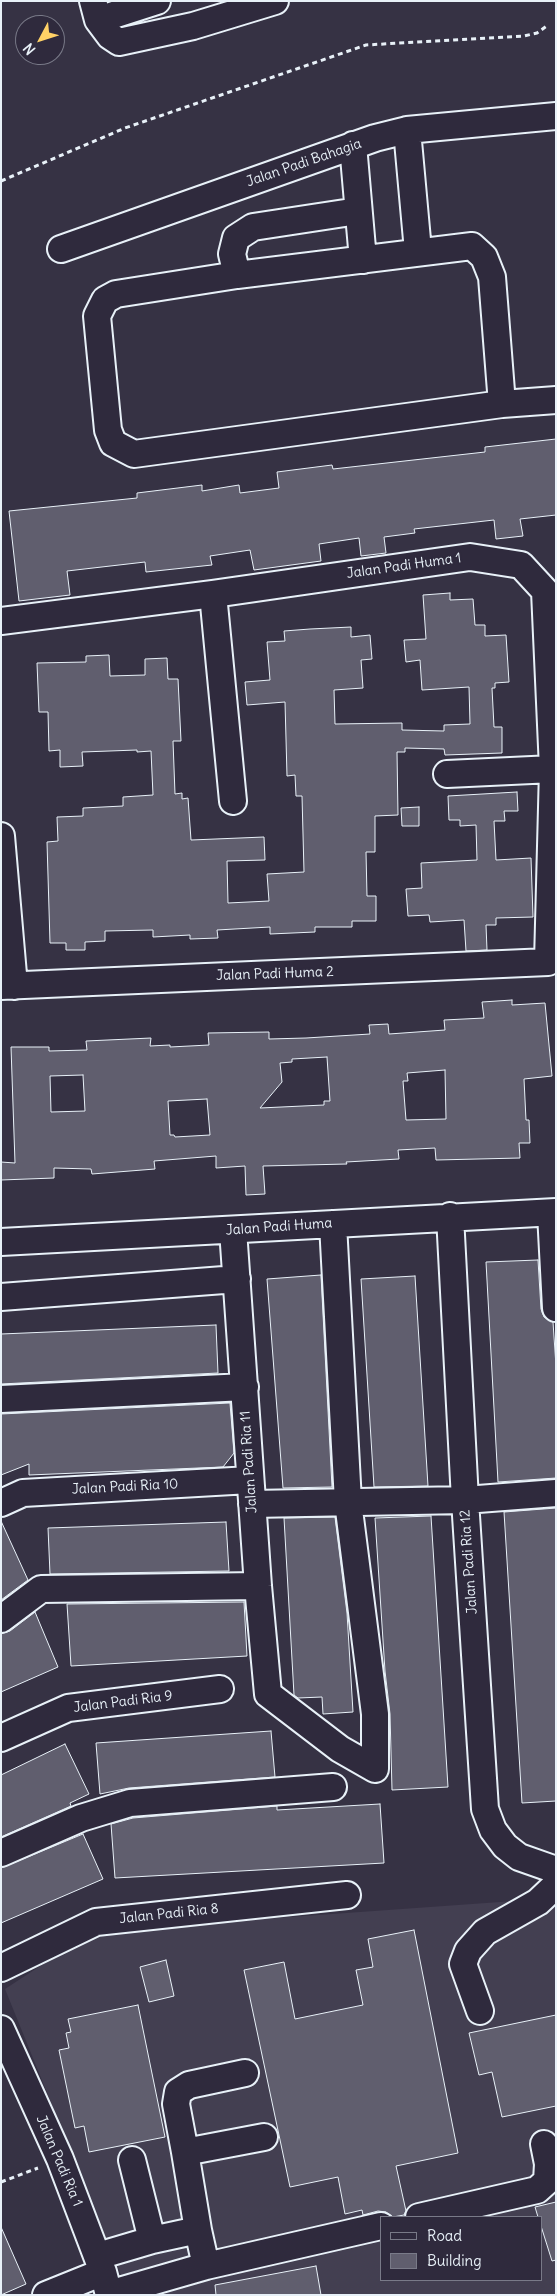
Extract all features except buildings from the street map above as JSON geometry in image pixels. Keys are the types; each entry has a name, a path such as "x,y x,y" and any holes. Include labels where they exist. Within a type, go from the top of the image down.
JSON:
{"street":[{"path":"157,1 96,10 110,36 118,42 193,26 274,1"},
{"name":"Jalan Padi Bahagia","path":"61,249 353,145 407,130 556,116"},
{"path":"407,130 418,251"},
{"path":"353,145 363,260"},
{"path":"238,275 232,254 236,238 253,227 358,211"},
{"path":"502,404 492,277 484,257 472,246 418,251 363,260 238,275 116,294 105,300 98,316 108,430 113,443 134,454 502,404 556,400"},
{"name":"Jalan Padi Huma 1","path":"1,621 213,594 470,557 521,565 546,591 553,769 548,962"},
{"path":"213,594 233,801"},
{"path":"447,774 553,769"},
{"path":"1,836 7,986"},
{"name":"Jalan Padi Huma 2","path":"7,986 548,962"},
{"path":"553,1212 556,1308"},
{"name":"Jalan Padi Huma","path":"1,1242 450,1216 553,1212"},
{"name":"Jalan Padi Ria 12","path":"450,1216 465,1500 485,1808 493,1830 504,1846 519,1857 556,1870"},
{"path":"333,1224 348,1502"},
{"name":"Jalan Padi Ria 11","path":"233,1230 258,1586 268,1694 340,1749 375,1769 375,1714 348,1502"},
{"path":"1,1297 237,1279"},
{"path":"1,1399 244,1387"},
{"name":"Jalan Padi Ria 10","path":"1,1503 23,1493 251,1492 348,1502 465,1500 556,1493"},
{"path":"1,1619 41,1589 258,1586"},
{"name":"Jalan Padi Ria 9","path":"1,1738 68,1708 220,1689"},
{"path":"1,1853 81,1818 130,1803 333,1787"},
{"path":"480,2011 463,1964 468,1951 485,1932 538,1902 556,1885"},
{"name":"Jalan Padi Ria 8","path":"1,1968 96,1922 347,1895"},
{"name":"Jalan Padi Ria 1","path":"1,2029 11,2080 60,2159 105,2279"},
{"path":"206,2266 176,2104 178,2092 188,2085 245,2073"},
{"path":"185,2152 264,2137"},
{"path":"423,2216 537,2190 547,2181 548,2164 544,2144"},
{"path":"132,2160 152,2240"},
{"path":"46,2295 105,2279 206,2266 380,2226"},
{"path":"105,2279 152,2240 198,2230"}],"path":[{"path":"1,181 125,128 366,45 524,36 537,32 548,25"},
{"path":"1,2182 60,2159"}],"shaded area":[{"path":"556,1898 556,2295 129,2295 5,1989 94,1931"}]}
